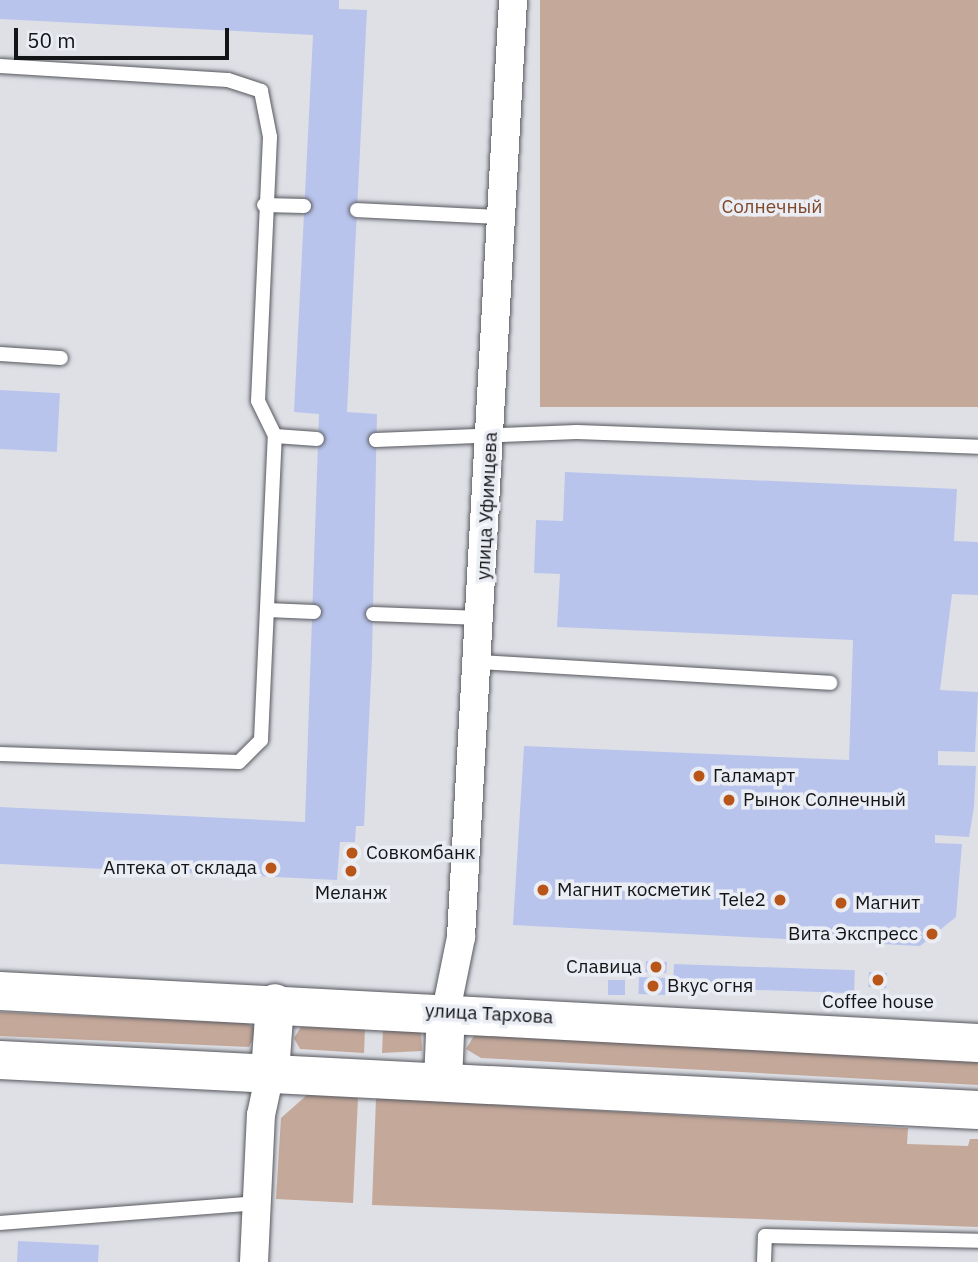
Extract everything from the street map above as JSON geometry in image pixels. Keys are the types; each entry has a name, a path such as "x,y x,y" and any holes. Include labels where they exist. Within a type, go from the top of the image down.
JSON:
{"main road":[{"name":"улица Тархова","path":"0,991 446,1011 978,1043"},
{"path":"270,1073 275,1003"},
{"path":"443,1082 446,1011"},
{"path":"0,1060 978,1110"}],"street":[{"name":"улица Уфимцева","path":"446,1011 461,937 492,432 513,0"},
{"path":"254,1262 270,1073"}],"lane":[{"path":"0,66 228,80 261,91 270,137 264,205 258,401 275,436 261,740 239,762 0,754"},
{"path":"264,205 304,206"},
{"path":"357,210 502,217"},
{"path":"0,354 61,358"},
{"path":"376,440 492,432 978,447"},
{"path":"275,436 317,439"},
{"path":"267,610 314,612"},
{"path":"373,614 481,618"},
{"path":"478,663 830,683"},
{"path":"0,1223 258,1203"},
{"path":"764,1262 765,1236 978,1241"}],"green space":[{"name":"Солнечный","path":"540,0 978,0 978,407 540,407"},
{"path":"0,1012 247,1023 257,1030 249,1047 0,1036"},
{"path":"301,1027 365,1029 364,1053 300,1049 294,1038"},
{"path":"383,1030 421,1032 422,1051 382,1053"},
{"path":"475,1034 978,1061 978,1085 481,1058 466,1049"},
{"path":"307,1095 358,1098 353,1203 276,1199 281,1118"},
{"path":"376,1098 908,1128 907,1144 968,1146 970,1139 978,1139 978,1227 372,1205"}],"building":[{"path":"0,0 339,0 339,9 367,10 347,412 377,414 372,658 364,826 356,826 355,842 340,842 337,880 0,864 0,807 305,822 319,414 294,412 313,35 0,19"},
{"path":"0,390 60,393 57,452 0,449"},
{"path":"565,472 957,489 954,541 978,542 978,595 952,594 940,690 978,692 975,752 938,751 938,765 976,766 969,837 935,835 935,843 962,844 956,917 920,946 513,925 524,746 849,760 853,640 557,627 560,574 534,573 536,520 563,521"},
{"name":"Славица","path":"646,961 667,962 666,973 645,972"},
{"path":"674,964 855,970 854,993 673,987"},
{"name":"Coffee house","path":"869,972 887,973 886,988 868,987"},
{"name":"Вкус огня","path":"639,977 667,978 666,995 638,994"},
{"path":"608,980 625,980 625,995 608,995"},
{"path":"18,1241 99,1245 98,1262 17,1262"}],"place":[{"name":"Галамарт","path":"699,776"},
{"name":"Рынок Солнечный","path":"729,800"},
{"name":"Совкомбанк","path":"352,853"},
{"name":"Аптека от склада","path":"271,868"},
{"name":"Меланж","path":"351,871"},
{"name":"Магнит косметик","path":"543,890"},
{"name":"Tele2","path":"780,900"},
{"name":"Магнит","path":"841,903"},
{"name":"Вита Экспресс","path":"932,934"},
{"name":"Славица","path":"656,967"},
{"name":"Coffee house","path":"878,980"},
{"name":"Вкус огня","path":"653,986"}]}
